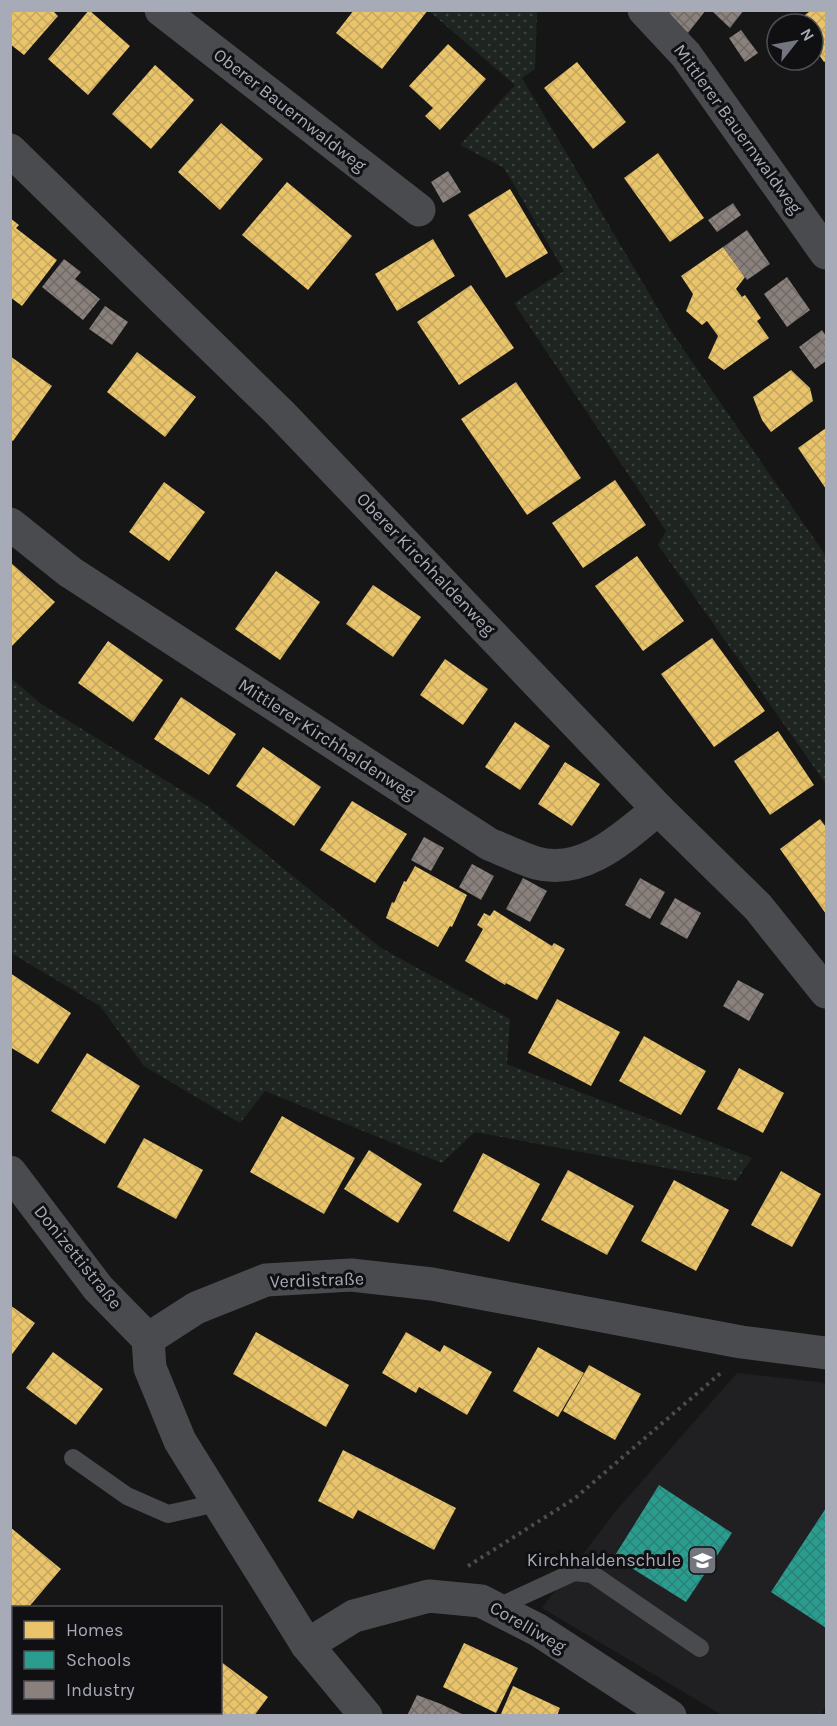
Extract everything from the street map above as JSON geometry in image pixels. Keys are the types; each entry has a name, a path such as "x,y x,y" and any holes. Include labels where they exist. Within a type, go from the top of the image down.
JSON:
{"street":[{"name":"Oberer Bauernwaldweg","path":"161,10 420,210"},
{"name":"Mittlerer Bauernwaldweg","path":"644,10 686,55 826,252"},
{"name":"Oberer Kirchhaldenweg","path":"10,150 280,413 658,809 758,907 826,992"},
{"name":"Mittlerer Kirchhaldenweg","path":"10,524 70,572 489,844 538,864 579,863 617,843 658,809"},
{"name":"Donizettistraße","path":"17,1190 98,1288 148,1339"},
{"name":"Verdistraße","path":"148,1339 196,1308 266,1280 351,1275 432,1284 741,1342 826,1353"},
{"path":"148,1339 150,1368 180,1441 307,1645 366,1716"},
{"name":"Corelliweg","path":"307,1645 354,1616 429,1596 481,1600 538,1630 670,1716"}],"lane":[{"path":"73,1458 127,1496 168,1514 217,1503"},
{"path":"496,1608 574,1572 592,1574 700,1648"}],"path":[{"path":"429,1596 470,1564 574,1499 708,1386"}],"shaded area":[{"path":"429,11 537,11 535,69 522,78 673,334 826,556 826,784 658,545 666,531 514,303 564,271 504,168 460,145 515,85"},
{"path":"11,678 41,704 207,806 381,948 510,1019 507,1064 752,1158 736,1181 475,1132 442,1163 265,1091 240,1123 144,1066 100,1006 11,953"},
{"name":"Kirchhaldenschule","path":"737,1373 826,1383 826,1705 821,1715 722,1715 542,1608 615,1512"}],"building: Homes":[{"path":"10,10 52,10 58,16 24,55 10,44"},
{"path":"89,10 130,46 88,95 48,59"},
{"path":"354,10 428,10 382,69 336,33"},
{"path":"826,10 825,62 825,12 809,12"},
{"path":"448,44 486,79 440,130 425,116 433,108 409,86"},
{"path":"577,62 626,122 593,149 544,88"},
{"path":"155,65 194,100 151,149 112,114"},
{"path":"221,123 263,159 220,210 178,172"},
{"path":"658,153 704,218 670,242 624,178"},
{"path":"287,182 352,236 308,290 242,235"},
{"path":"510,189 548,253 506,278 468,215"},
{"path":"10,218 19,225 16,228 57,260 22,306 10,297"},
{"path":"433,239 455,276 397,311 375,274"},
{"path":"723,247 745,277 736,289 742,297 745,295 761,318 757,321 769,338 724,370 708,358 718,336 707,321 702,325 686,311 693,294 681,276"},
{"path":"471,285 514,348 459,385 417,322"},
{"path":"137,352 196,397 165,437 107,392"},
{"path":"10,356 52,386 13,441 10,439"},
{"path":"791,370 810,388 813,401 771,432 762,420 753,397"},
{"path":"516,382 581,478 527,515 461,419"},
{"path":"826,428 826,489 798,448"},
{"path":"615,480 646,525 583,568 552,523"},
{"path":"164,482 205,512 169,561 129,532"},
{"path":"637,556 684,621 643,651 595,586"},
{"path":"10,562 55,602 10,648"},
{"path":"276,571 320,602 280,660 235,629"},
{"path":"373,585 421,617 393,657 346,624"},
{"path":"712,638 765,711 714,747 661,674"},
{"path":"108,641 163,680 133,722 78,683"},
{"path":"445,659 488,689 463,725 420,695"},
{"path":"181,697 236,734 209,775 154,739"},
{"path":"515,722 550,746 520,790 485,767"},
{"path":"778,731 814,785 770,815 734,761"},
{"path":"263,747 321,787 294,826 236,786"},
{"path":"565,762 600,784 572,826 538,804"},
{"path":"352,801 407,834 375,883 320,850"},
{"path":"820,819 826,827 826,914 780,849"},
{"path":"415,866 467,895 452,927 450,926 438,947 386,918 392,902 394,903 404,881 406,882"},
{"path":"494,910 552,946 554,943 565,949 537,1000 506,983 505,985 465,961 483,929 477,925 484,913 490,916"},
{"path":"10,973 71,1013 38,1064 10,1047"},
{"path":"557,999 620,1032 591,1086 528,1053"},
{"path":"644,1036 706,1071 681,1115 619,1081"},
{"path":"87,1053 140,1086 105,1144 51,1111"},
{"path":"739,1068 784,1093 763,1133 717,1109"},
{"path":"282,1116 355,1158 324,1214 250,1172"},
{"path":"144,1138 203,1170 176,1219 117,1187"},
{"path":"369,1150 422,1184 398,1223 344,1189"},
{"path":"483,1153 540,1184 509,1242 453,1211"},
{"path":"568,1170 634,1206 607,1255 541,1220"},
{"path":"781,1171 821,1194 792,1247 751,1225"},
{"path":"674,1180 729,1210 696,1271 641,1241"},
{"path":"10,1305 35,1323 10,1357"},
{"path":"256,1332 349,1385 326,1427 233,1374"},
{"path":"406,1332 440,1352 444,1345 492,1372 467,1415 419,1387 416,1393 382,1373"},
{"path":"538,1347 584,1373 558,1417 513,1391"},
{"path":"53,1352 103,1389 76,1425 26,1388"},
{"path":"589,1365 641,1394 615,1440 563,1411"},
{"path":"343,1450 456,1508 434,1550 358,1510 353,1519 318,1501"},
{"path":"10,1527 61,1569 30,1606 12,1606 12,1611 10,1610"},
{"path":"464,1643 518,1668 496,1713 443,1687"},
{"path":"222,1662 268,1697 254,1716 205,1716 203,1714 222,1714"},
{"path":"513,1686 560,1708 557,1716 500,1716"}],"building: Schools":[{"path":"659,1485 732,1533 686,1602 614,1557"},
{"path":"826,1508 826,1628 771,1592"}],"building: Industry":[{"path":"671,10 706,10 688,33 667,16"},
{"path":"711,10 744,10 730,28"},
{"path":"741,30 758,53 745,62 729,38"},
{"path":"448,171 461,192 443,203 431,182"},
{"path":"733,203 741,215 717,232 708,220"},
{"path":"747,230 770,264 747,280 723,247"},
{"path":"64,259 81,272 75,279 100,299 83,320 42,287"},
{"path":"787,277 810,310 787,327 764,294"},
{"path":"105,306 128,322 112,345 89,329"},
{"path":"822,330 826,336 826,361 815,369 799,347"},
{"path":"424,837 444,848 431,871 411,860"},
{"path":"472,864 494,876 481,900 459,887"},
{"path":"523,878 547,891 530,922 506,909"},
{"path":"640,878 665,892 650,919 625,905"},
{"path":"675,898 701,913 687,939 660,924"},
{"path":"738,980 764,994 749,1021 723,1006"},
{"path":"417,1695 441,1704 466,1716 407,1716"}],"place":[{"name":"Kirchhaldenschule","path":"702,1560"}]}
